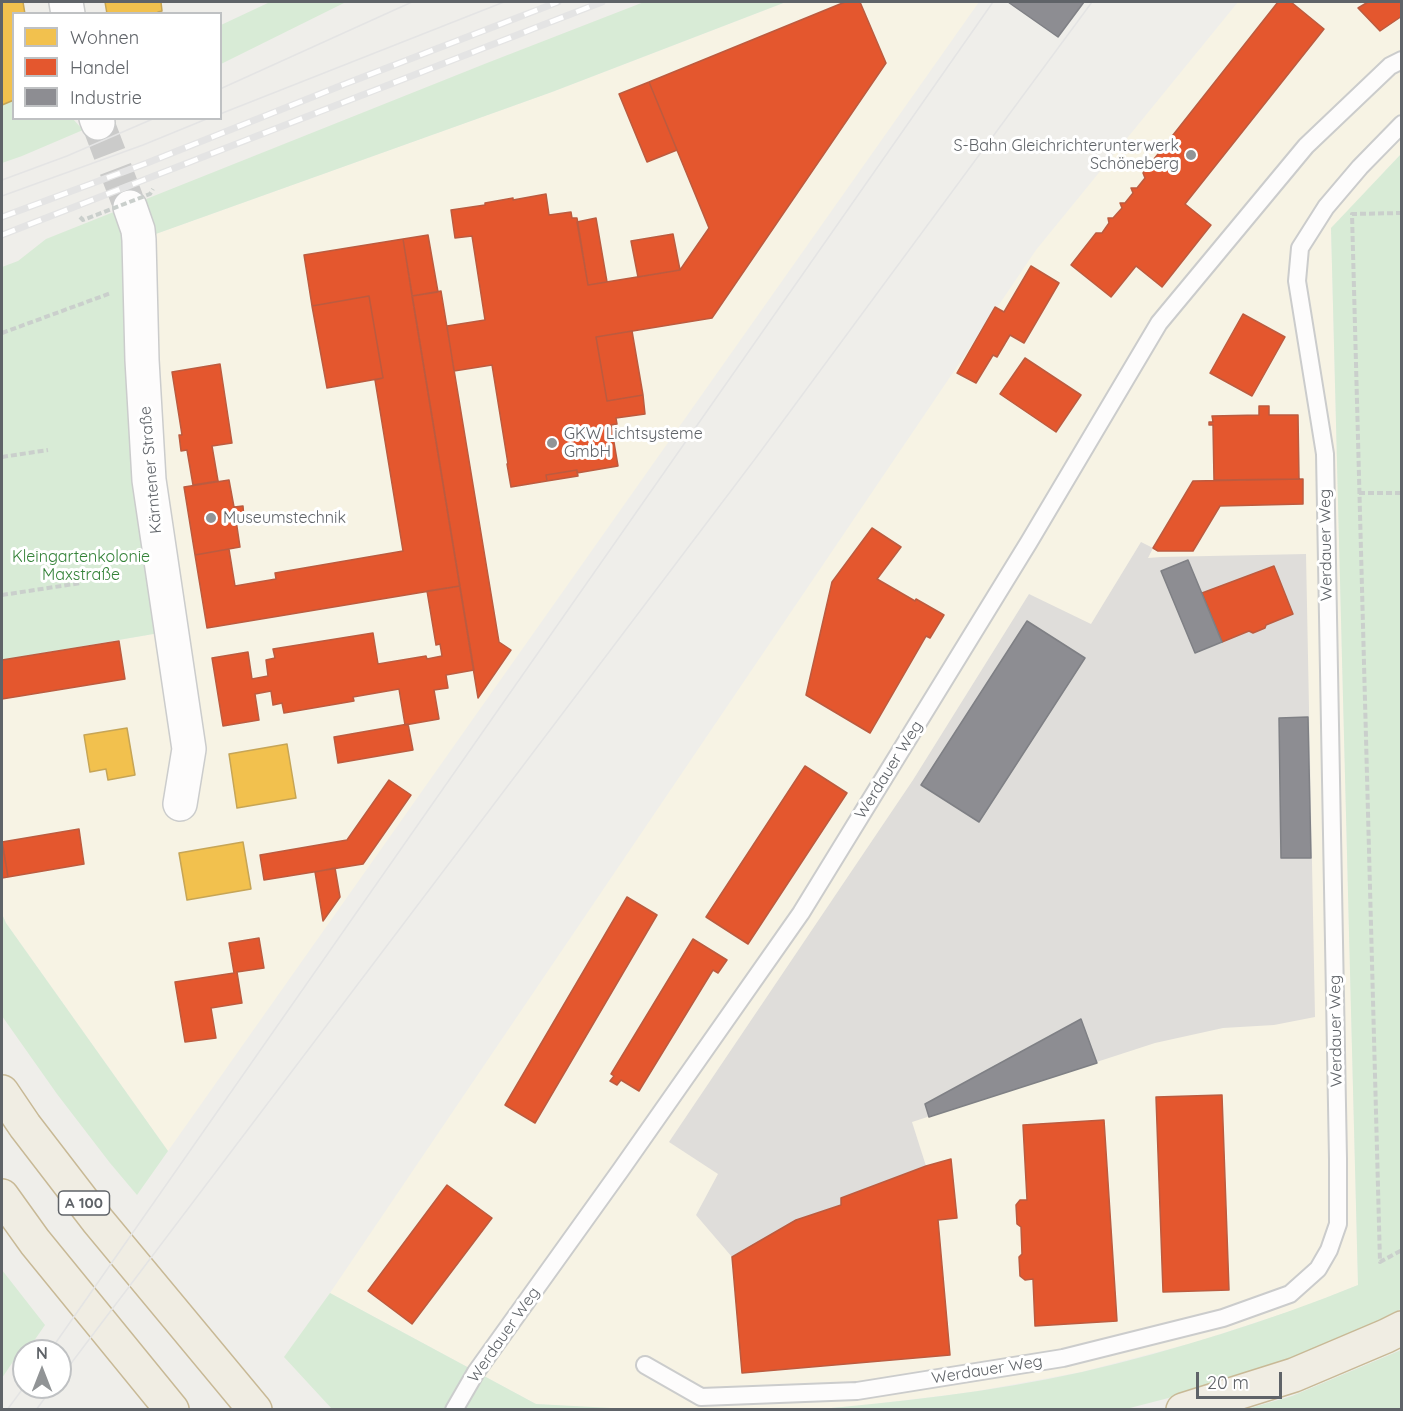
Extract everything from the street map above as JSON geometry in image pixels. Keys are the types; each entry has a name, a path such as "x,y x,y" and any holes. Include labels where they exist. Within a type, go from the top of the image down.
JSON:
{"highway":[{"name":"A 100","path":"2,1092 25,1126 98,1221 255,1410"},
{"path":"2,1196 35,1242 172,1410"},
{"path":"1183,1410 1293,1375 1401,1328"}],"street":[{"name":"Kärntener Straße","path":"141,198 138,230 149,480 189,749 180,804"}],"lane":[{"name":"Werdauer Weg","path":"454,1410 476,1372 620,1172 801,913 1029,542 1159,323 1306,146 1390,66 1401,60"},
{"name":"Werdauer Weg","path":"645,1365 701,1396 856,1391 1063,1358 1223,1318 1290,1294 1318,1269 1329,1250 1338,1224 1325,454 1297,281 1300,248 1326,207 1401,124"}],"path":[{"path":"80,216 83,220 150,194 141,198"},
{"path":"1401,213 1352,214 1380,1262 1401,1250"},
{"path":"2,333 108,293 141,284"},
{"path":"2,457 48,450"},
{"path":"1359,493 1401,493"},
{"path":"2,595 81,583"}],"shaded area":[{"path":"786,2 979,2 168,1151 6,923 2,914 2,660 171,631 139,240 552,92"},
{"path":"1238,2 1401,2 1401,154 1331,229 1358,1285 1303,1307 1196,1342 1081,1372 972,1392 808,1410 630,1410 536,1404 330,1293 1036,250"},
{"path":"1141,542 1153,548 1148,558 1306,554 1315,1017 1274,1025 1223,1028 1155,1043 912,1122 926,1166 732,1257 696,1215 718,1174 669,1142 913,780 1029,594 1091,624"}],"green space":[{"path":"270,2 346,2 222,64 222,25"},
{"name":"Kleingartenkolonie Maxstraße","path":"644,2 786,2 552,92 139,240 171,631 2,660 2,267 18,261 46,239"},
{"path":"12,100 12,120 74,120 83,130 2,163 2,105"},
{"path":"1401,154 1401,1309 1348,1336 1290,1360 1180,1395 1126,1409 808,1410 945,1396 1082,1372 1222,1334 1358,1285 1331,228"},
{"path":"2,914 6,923 168,1151 137,1195 57,1094 2,1016"},
{"path":"2,1270 45,1325 35,1339 12,1339 12,1363 2,1378"},
{"path":"330,1293 536,1404 630,1409 332,1409 284,1357"},
{"path":"1401,1350 1401,1409 1247,1409 1292,1396"}],"building: Wohnen":[{"path":"2,2 23,2 25,12 12,12 12,101 2,105"},
{"path":"105,2 161,2 162,11 158,12 107,12"},
{"path":"127,728 135,775 108,780 106,769 90,772 84,735"},
{"path":"287,744 296,798 237,808 229,754"},
{"path":"243,842 251,889 187,900 179,853"}],"building: Handel":[{"path":"845,2 860,2 886,63 712,318 596,337 607,401 643,395 645,414 616,418 617,424 611,425 618,466 577,473 577,470 546,475 547,481 511,487 492,365 454,371 447,326 485,320 472,236 455,238 451,210 546,194 549,215 571,212 572,218 577,218 588,285 680,270 709,228 649,82"},
{"name":"S-Bahn Gleichrichterunterwerk Schöneberg","path":"1278,2 1291,2 1324,29 1185,204 1211,225 1162,287 1136,266 1111,297 1071,265 1096,233 1102,233 1109,223 1108,218 1113,218 1122,208 1120,203 1125,203 1133,193 1131,188 1137,188 1145,178 1143,173"},
{"path":"1368,2 1402,2 1402,16 1380,31 1358,8"},
{"path":"649,82 677,150 647,162 619,94"},
{"path":"596,218 607,282 588,285 577,222"},
{"path":"673,234 680,270 638,277 631,241"},
{"path":"428,235 438,292 412,296 403,239"},
{"path":"403,239 460,586 207,628 195,555 229,549 235,586 276,579 275,573 403,551 375,380 383,378 369,296 312,306 304,255"},
{"path":"1031,266 1059,283 1024,343 1010,335 997,357 993,355 976,383 957,373 995,307 1004,312"},
{"path":"441,291 499,642 511,650 478,698 412,296"},
{"path":"369,296 383,378 327,388 312,306"},
{"path":"1243,314 1285,337 1252,396 1210,373"},
{"path":"632,331 643,395 607,401 596,337"},
{"path":"1025,358 1081,395 1056,432 1000,394"},
{"path":"220,364 232,443 212,446 218,481 193,485 187,450 181,451 179,435 182,435 172,372"},
{"path":"1259,406 1269,406 1269,415 1298,415 1299,479 1214,480 1213,425 1209,425 1209,422 1213,422 1212,416 1259,415"},
{"path":"577,470 578,476 547,481 546,475"},
{"path":"1303,479 1303,504 1220,506 1193,551 1158,551 1153,548 1193,481"},
{"path":"229,480 234,507 243,506 244,519 236,520 240,547 195,555 184,487"},
{"path":"872,528 901,547 877,579 944,615 930,638 926,636 870,733 806,695 832,582"},
{"path":"1274,566 1293,614 1253,633 1249,631 1222,642 1202,593"},
{"path":"460,586 474,670 446,675 448,688 434,690 439,719 405,725 399,689 353,697 354,701 284,713 282,703 273,705 271,691 255,694 259,720 223,726 212,658 248,652 252,679 268,676 266,660 275,658 273,649 373,633 378,664 426,656 427,659 442,656 440,644 436,645 427,591"},
{"path":"119,641 125,679 2,699 2,660"},
{"path":"408,724 413,750 338,763 334,737"},
{"path":"805,766 847,793 748,944 706,917"},
{"path":"389,780 411,795 363,864 264,880 260,855 347,840"},
{"path":"79,829 84,864 8,877 2,842"},
{"path":"2,846 8,877 2,878"},
{"path":"335,868 340,897 323,921 315,872"},
{"path":"627,897 657,915 535,1123 505,1105"},
{"path":"259,938 264,968 237,972 242,1003 211,1008 216,1038 185,1042 175,982 234,973 229,943"},
{"path":"693,939 727,960 718,973 713,970 639,1091 621,1080 617,1085 610,1081 614,1076 611,1074"},
{"path":"1222,1095 1229,1290 1163,1292 1156,1097"},
{"path":"1104,1120 1117,1321 1035,1326 1033,1279 1025,1280 1020,1276 1021,1227 1017,1224 1016,1205 1020,1200 1027,1200 1023,1125"},
{"path":"951,1159 957,1218 938,1220 950,1355 742,1373 732,1257 796,1220 841,1205 841,1198"},
{"path":"447,1185 492,1218 412,1324 368,1291"}],"building: Industrie":[{"path":"1008,2 1084,2 1058,37"},
{"path":"1188,560 1222,642 1195,653 1161,571"},
{"path":"1027,621 1085,658 979,822 921,785"},
{"path":"1308,717 1311,858 1281,858 1279,718"},
{"path":"1081,1019 1097,1063 929,1117 925,1104"}],"tunnel":[{"path":"98,123 130,207"}],"tram line":[{"path":"222,88 412,2"},
{"path":"222,113 504,2"},
{"path":"58,1339 993,2"},
{"path":"72,1362 755,459 1092,2"},
{"path":"2,180 67,156 150,120"},
{"path":"2,196 143,145 204,120"},
{"path":"7,1410 15,1399"},
{"path":"36,1410 44,1399"}],"railway":[{"path":"2,217 147,163 558,2"},
{"path":"2,235 602,2"}],"place":[{"name":"S-Bahn Gleichrichterunterwerk Schöneberg","path":"1191,155"},
{"name":"GKW Lichtsysteme GmbH","path":"552,443"},
{"name":"Museumstechnik","path":"211,518"}]}
